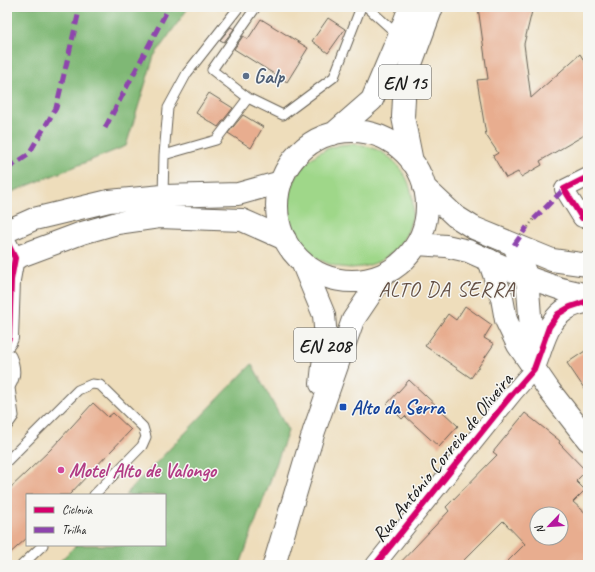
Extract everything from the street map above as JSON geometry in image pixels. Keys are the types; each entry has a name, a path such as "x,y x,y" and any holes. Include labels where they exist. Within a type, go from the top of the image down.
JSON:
{"main road":[{"name":"EN 15","path":"333,134 372,100 410,7"},
{"name":"EN 15","path":"412,162 403,117 405,80 432,7"},
{"path":"362,132 377,136 390,142 402,151 412,162 424,187 427,202 426,216 423,231 417,244 408,256 397,266 384,274 371,279 356,282 342,281 314,271 292,252 280,225 277,211 278,196 281,182 287,168 306,146 333,134 362,132"},
{"path":"7,231 34,219 109,201 163,196 238,194 281,182"},
{"path":"424,187 455,216 474,228 552,260 588,265"},
{"path":"10,254 117,223 159,217 242,220 285,239"},
{"path":"417,244 446,246 468,251 527,277 561,289 588,295"},
{"path":"514,245 527,277 534,369"},
{"path":"489,260 502,298 506,320 518,345 549,390 588,440"},
{"name":"EN 208","path":"302,262 324,315 326,340 314,430"},
{"path":"502,298 515,284 547,266 588,274"},
{"name":"EN 208","path":"274,565 314,430 353,320 384,274"},
{"path":"534,369 549,327 558,314 570,307 588,301"}],"street":[{"path":"588,177 564,189 582,218 588,215"},
{"path":"7,342 9,338 11,280 10,254"},
{"path":"7,358 11,373 8,382"},
{"name":"Rua António Correia de Oliveira","path":"375,565 508,399 534,369"}],"lane":[{"path":"163,196 164,155 168,108 187,74 239,7"},
{"path":"256,7 212,70 248,98 284,115 334,77 361,7"},
{"path":"367,7 399,36"},
{"path":"164,155 216,140 248,98"},
{"path":"7,426 14,416 8,382"},
{"path":"7,461 78,390 92,384 100,385 143,427 146,437 142,446 95,494"},
{"path":"22,565 42,546"}],"path":[{"path":"527,227 534,219"}],"green space":[{"path":"7,7 189,7 154,56 126,146 7,194"},
{"path":"351,144 375,149 395,162 408,182 413,206 408,230 395,250 375,263 351,268 327,263 307,250 294,230 289,206 294,182 307,162 327,149"},
{"path":"252,364 288,431 240,565 56,565 75,546 166,546 166,494 126,494"}],"building":[{"path":"478,7 533,7 524,44 531,98 580,54 588,67 588,133 540,161 542,165 521,177 518,172 506,178 493,156 498,153 486,135 477,80 488,79"},
{"path":"328,18 345,29 328,53 312,41"},
{"path":"261,19 308,48 287,82 234,49 243,36 248,39"},
{"path":"231,27 234,29 224,42 220,40"},
{"path":"209,93 233,108 218,127 196,113"},
{"path":"243,115 263,127 251,148 228,133"},
{"path":"465,306 492,325 484,338 494,344 471,378 425,346 448,314 456,320"},
{"path":"588,349 588,394 567,363"},
{"path":"409,380 458,426 439,447 405,416 402,419 387,404"},
{"name":"Motel Alto de Valongo","path":"93,403 108,417 113,413 131,430 70,494 26,494 26,539 7,556 7,491 50,450"},
{"path":"525,413 560,441 559,443 586,471 576,481 585,490 573,502 588,515 588,565 504,565 525,544 503,521 459,565 398,565 449,511 446,507 497,455 493,452"}],"marked path":[{"path":"7,169 28,155 56,108 80,7"},
{"path":"105,128 169,7"},
{"path":"534,219 564,189"},
{"path":"514,245 527,227"}],"cycle path":[{"path":"588,177 564,189 582,218 588,215"},
{"path":"7,242 15,258 11,280 9,338 7,342"},
{"path":"375,565 534,369 549,327 558,314 570,307 588,301"}],"place":[{"name":"Galp","path":"246,76"},
{"name":"Alto da Serra","path":"343,407"},
{"name":"Motel Alto de Valongo","path":"61,470"}],"district":[{"name":"ALTO DA SERRA","path":"447,289"}]}
